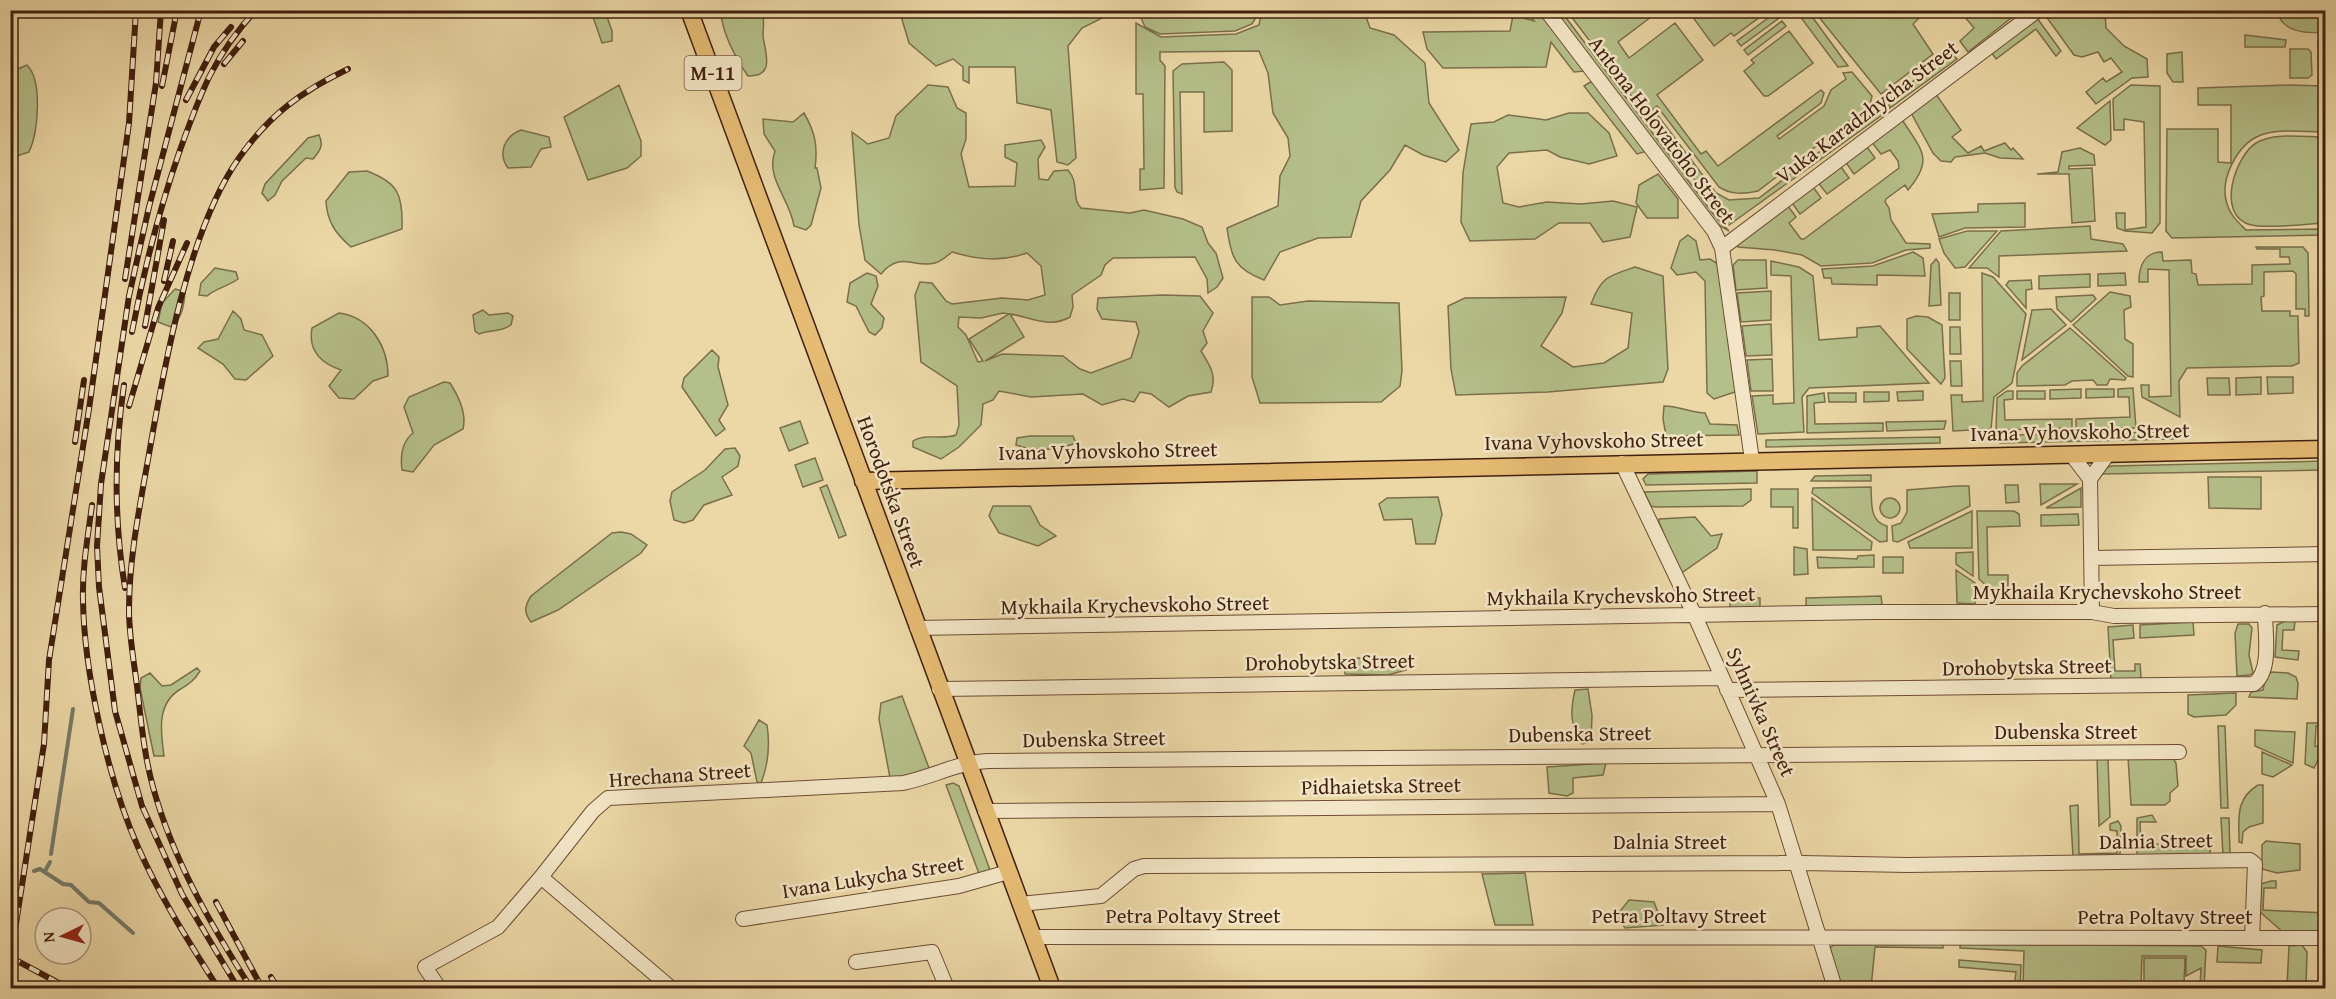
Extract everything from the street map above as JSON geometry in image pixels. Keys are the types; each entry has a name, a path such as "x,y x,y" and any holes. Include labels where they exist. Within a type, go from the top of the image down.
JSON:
{"main road":[{"name":"Horodotska Street","path":"689,10 939,689 974,762 985,811 1052,988"},
{"name":"Ivana Vyhovskoho Street","path":"863,481 2325,449"}],"street":[{"name":"Antona Holovatoho Street","path":"1546,10 1714,231 1722,248 1752,460"},
{"name":"Vuka Karadzhycha Street","path":"1722,248 2038,10"},
{"path":"2071,454 2090,479"},
{"path":"2092,612 2090,479 2108,454"},
{"name":"Syhnivka Street","path":"1622,463 1695,616 1778,804 1821,936 1835,988"},
{"path":"2091,558 2325,554"},
{"name":"Mykhaila Krychevskoho Street","path":"917,628 1875,612 2092,612 2114,616 2325,614"},
{"name":"Drohobytska Street","path":"939,689 1724,684 2254,684 2259,680 2265,666 2265,613"},
{"name":"Dubenska Street","path":"974,762 1757,753 2179,752"},
{"name":"Hrechana Street","path":"439,988 425,967 498,927 593,811 608,798 903,783 940,774 974,762"},
{"name":"Pidhaietska Street","path":"985,811 1778,804"},
{"name":"Dalnia Street","path":"1020,904 1101,896 1134,869 1144,866 1798,863 1908,865 2250,860 2255,864 2252,938"},
{"name":"Ivana Lukycha Street","path":"743,919 959,886 1008,872"},
{"path":"541,877 671,988"},
{"name":"Petra Poltavy Street","path":"1033,938 1821,936 2325,938"},
{"path":"856,962 932,952 947,988"}],"green space":[{"path":"1003,10 1116,11 1082,28 1068,46 1076,158 1068,165 1057,162 1051,110 1017,103 1015,67 969,67 969,83 963,80 963,67 953,59 936,66 909,43 901,16 864,16 863,11 956,11 958,14 993,16"},
{"path":"1260,10 1252,24 1235,31 1160,34 1145,27 1138,11"},
{"path":"1692,10 1768,11 1734,36 1731,33 1714,46 1689,12"},
{"path":"2052,10 2105,11 2106,28 2124,46 2147,59 2148,77 2132,78 2096,104 2086,92 2103,78 2106,82 2122,72 2111,58 2104,62 2098,52 2082,57 2074,55 2045,15"},
{"path":"591,11 605,11 612,31 612,41 602,43"},
{"path":"721,11 762,11 767,62 763,72 748,76 730,45"},
{"path":"1262,11 1364,11 1370,28 1394,35 1425,63 1429,103 1459,150 1446,162 1423,155 1405,145 1390,170 1361,201 1351,237 1318,238 1280,252 1264,280 1254,276 1236,261 1230,247 1227,228 1278,206 1280,176 1290,156 1288,138 1273,113 1268,73 1259,51 1160,52 1160,60 1165,66 1164,188 1140,190 1140,169 1144,169 1143,94 1136,94 1136,23 1161,37 1236,34 1259,25"},
{"path":"1526,11 1538,11 1585,71 1574,72 1551,42 1546,67 1443,68 1427,49 1423,32 1510,31 1513,15 1534,21"},
{"path":"1561,11 1714,215 1729,231 1714,222 1554,12"},
{"path":"1567,11 1584,11 1586,14 1590,11 1652,11 1655,14 1618,42 1629,58 1675,23 1703,60 1657,95 1701,154 1706,151 1718,166 1821,90 1824,93 1821,103 1777,136 1779,139 1824,106 1831,90 1846,79 1843,73 1852,72 1872,96 1870,105 1758,191 1742,193 1733,193 1719,187 1657,106 1653,109 1716,193 1729,200 1759,198 1873,111 1880,109 1885,113 1729,225"},
{"path":"1808,11 1848,66 1838,67 1799,15"},
{"path":"1814,11 1917,11 1921,16 1913,24 1933,54 1881,94"},
{"path":"1960,11 2000,11 2003,15 2006,11 2020,11 1968,52 1960,41 1974,28"},
{"path":"2277,11 2320,11 2325,18 2325,32 2310,33 2289,27"},
{"path":"1775,13 1779,18 1741,46 1737,41"},
{"path":"2037,18 2061,51 2056,56 2036,29 1996,59 1991,52"},
{"path":"1782,21 1786,26 1748,55 1744,50"},
{"path":"1789,31 1813,63 1768,96 1764,96 1744,71 1754,63 1751,60"},
{"path":"2245,35 2286,40 2285,47 2245,47"},
{"path":"2326,41 2325,78 2319,71 2318,42"},
{"path":"2290,49 2308,49 2311,52 2312,75 2308,78 2290,78"},
{"path":"1950,52 1957,59 1890,108 1888,101"},
{"path":"2182,52 2183,82 2173,82 2167,73 2167,54"},
{"path":"1224,62 1232,70 1232,131 1204,132 1204,92 1180,92 1182,194 1177,192 1175,187 1173,71 1182,64"},
{"path":"27,65 32,73 37,95 35,133 29,152 11,158 11,72"},
{"path":"1592,81 1647,151 1637,154 1584,86"},
{"path":"619,85 641,141 641,156 627,168 588,180 564,117"},
{"path":"928,85 948,87 957,108 966,113 966,139 961,154 969,187 1015,186 1017,163 1005,157 1005,145 1041,140 1045,147 1038,159 1039,179 1048,180 1054,171 1068,170 1074,180 1076,200 1081,208 1130,213 1144,210 1183,219 1202,227 1208,243 1216,253 1223,278 1217,287 1208,293 1207,279 1195,257 1113,258 1105,265 1101,275 1072,295 1073,307 1070,317 1048,322 1010,314 1024,337 985,361 1002,354 1063,356 1080,369 1091,373 1131,358 1139,332 1136,322 1102,319 1097,309 1098,298 1200,296 1213,313 1203,331 1207,343 1201,351 1213,376 1211,392 1188,396 1169,407 1151,394 1140,392 1134,402 1123,399 1102,405 1083,394 1031,397 999,391 993,400 983,404 981,425 959,447 941,459 913,447 913,441 917,439 956,435 959,425 957,386 921,362 915,295 920,282 932,283 946,301 952,304 1002,298 1028,300 1045,295 1041,266 1027,253 1008,258 990,259 952,252 935,263 895,263 881,274 865,260 859,225 852,132 868,144 889,138 896,116","holes":["1003,313 1009,314 969,339 983,361 978,362 966,335 958,327 959,317 981,318"]},
{"path":"2131,85 2160,86 2160,223 2152,233 2125,231 2117,228 2116,213 2125,213 2125,230 2146,227 2144,122 2124,119 2124,130 2114,130 2113,99"},
{"path":"2325,86 2325,132 2276,132 2261,135 2252,140 2238,154 2228,174 2225,195 2227,204 2232,215 2246,230 2325,229 2325,235 2172,238 2166,231 2167,129 2218,129 2218,162 2231,163 2231,105 2198,105 2198,88"},
{"path":"1935,93 1961,130 1952,137 1968,153 1981,146 1984,151 2005,143 2023,159 2000,158 1985,153 1955,157 1951,162 1941,161 1933,153 1910,111"},
{"path":"2110,101 2111,140 2105,145 2077,128"},
{"path":"804,113 815,139 815,168 817,168 821,188 811,225 806,230 794,226 773,170 775,151 764,134 763,119 793,122"},
{"path":"1569,113 1588,113 1609,133 1617,156 1589,164 1560,157 1547,150 1509,153 1497,167 1503,203 1519,207 1547,202 1581,204 1613,201 1637,207 1630,237 1603,242 1590,223 1559,223 1535,239 1470,241 1461,222 1463,173 1471,124 1494,122 1508,115 1546,120"},
{"path":"1901,118 1919,146 1923,162 1921,170 1908,190 1905,185 1885,202 1889,208 1891,220 1906,243 1930,244 1930,248 1906,250 1872,263 1821,266 1802,255 1738,247 1737,243 1785,202 1796,217 1789,223 1801,239 1804,239 1899,168 1898,161 1890,150 1881,154 1870,140"},
{"path":"521,130 549,137 551,147 541,149 531,167 508,168 503,157 504,146 511,136"},
{"path":"319,135 321,145 313,159 306,158 282,181 275,195 268,201 262,193 265,184 308,138"},
{"path":"2272,137 2325,137 2325,223 2267,227 2251,225 2240,219 2231,199 2232,186 2241,160 2248,150 2256,143"},
{"path":"1865,144 1875,158 1854,174 1844,160"},
{"path":"2080,148 2094,155 2095,165 2069,166 2069,169 2092,168 2095,221 2072,223 2069,174 2037,174 2058,172 2062,152"},
{"path":"1839,164 1849,178 1827,194 1816,180"},
{"path":"367,171 386,180 397,192 400,199 402,229 351,247 333,227 326,201 349,172"},
{"path":"1658,174 1678,199 1678,218 1647,218 1636,203 1639,185"},
{"path":"1811,184 1821,198 1800,214 1789,199"},
{"path":"2025,203 2025,227 1965,228 1939,237 1932,214 1978,212 1978,204"},
{"path":"2090,226 2091,239 2123,244 2127,251 1999,256 1999,277 1987,268 1969,268 2001,231"},
{"path":"1967,231 1997,231 1965,267 1955,268 1944,253 1939,239"},
{"path":"1688,235 1696,241 1700,260 1710,259 1718,264 1738,391 1714,399 1707,393 1705,281 1696,272 1677,275 1671,268 1680,241"},
{"path":"2256,247 2303,247 2308,253 2309,316 2305,316 2305,309 2296,309 2296,274 2293,271 2264,272 2264,296 2261,297 2262,311 2290,311 2290,316 2298,316 2299,363 2292,366 2187,368 2179,381 2180,417 2142,397 2141,385 2149,385 2149,397 2171,396 2169,270 2148,269 2148,282 2139,282 2144,261 2151,255 2162,252 2163,261 2191,260 2192,273 2196,274 2198,285 2252,284 2252,265 2290,264 2289,257 2280,257 2280,249 2257,249"},
{"path":"1913,252 1923,258 1925,276 1877,275 1877,285 1832,284 1831,278 1824,278 1822,269 1873,266"},
{"path":"1936,259 1939,263 1941,305 1929,306 1931,265"},
{"path":"1738,260 1766,260 1767,288 1736,290 1733,265"},
{"path":"1771,261 1799,267 1813,276 1819,340 1857,337 1857,328 1880,326 1929,383 1809,388 1802,397 1804,432 1758,434 1752,396 1773,395 1773,404 1794,403 1791,276 1771,275"},
{"path":"1635,267 1663,276 1668,369 1663,382 1548,392 1456,395 1451,369 1448,306 1465,298 1566,297 1562,313 1541,346 1573,367 1604,363 1628,348 1632,313 1591,304 1602,283 1618,273"},
{"path":"215,268 236,272 238,279 207,296 199,295 201,283"},
{"path":"867,273 876,276 878,286 871,304 884,318 882,328 875,335 869,332 856,306 847,302 850,283"},
{"path":"1982,273 1993,277 2026,314 2012,383 1994,397 1991,429 1953,431 1951,395 1962,395 1962,402 1983,401"},
{"path":"2125,273 2126,285 2098,286 2098,274"},
{"path":"2090,274 2090,287 2039,289 2039,276"},
{"path":"2031,280 2032,289 2026,290 2026,308 2006,285 2009,281"},
{"path":"175,289 185,292 185,297 180,315 171,327 158,322 162,303"},
{"path":"1771,291 1771,320 1741,322 1737,293"},
{"path":"2110,292 2130,296 2131,307 2124,310 2125,339 2133,344 2133,377 2128,376 2073,325"},
{"path":"1949,293 1960,293 1960,320 1949,320"},
{"path":"2093,295 2096,299 2071,322 2057,309 2056,297"},
{"path":"1252,297 1269,297 1280,305 1308,301 1399,303 1402,371 1400,386 1381,402 1260,403 1252,377"},
{"path":"2051,309 2066,325 2022,360 2032,310"},
{"path":"483,310 489,315 508,313 513,316 511,325 479,334 475,331 473,315"},
{"path":"233,311 241,319 244,330 262,335 273,356 246,380 235,379 223,364 198,348 204,342 218,339"},
{"path":"339,313 360,320 368,327 381,344 387,365 388,376 373,381 354,399 339,398 329,386 341,370 327,364 317,355 312,343 312,328"},
{"path":"1916,316 1928,317 1942,325 1945,378 1941,384 1907,349 1907,319"},
{"path":"1771,324 1772,355 1746,356 1742,326"},
{"path":"1950,327 1960,327 1961,354 1950,354"},
{"path":"2070,328 2126,378 2125,380 2110,379 2107,385 2097,385 2093,380 2072,381 2065,385 2017,386 2017,373 2022,366"},
{"path":"712,350 719,357 718,367 728,405 719,420 725,429 716,436 682,387 684,378"},
{"path":"1772,359 1773,391 1751,391 1747,360"},
{"path":"1950,361 1961,361 1962,386 1951,386"},
{"path":"2261,377 2261,394 2236,395 2236,378"},
{"path":"2267,377 2293,377 2293,393 2268,394"},
{"path":"2207,378 2229,378 2230,395 2208,395"},
{"path":"444,382 450,383 459,399 464,417 463,429 434,445 413,472 402,470 403,449 406,440 413,433 404,407 409,397"},
{"path":"2133,388 2136,428 2076,428 2076,419 2130,417 2129,397 2118,397 2118,389"},
{"path":"2081,389 2081,398 2050,399 2050,390"},
{"path":"2086,389 2114,389 2114,397 2086,398"},
{"path":"1923,391 1923,400 1898,401 1897,392"},
{"path":"2007,391 2013,391 2013,399 2004,400 2005,420 2072,419 2072,428 1996,430 1997,398"},
{"path":"2017,391 2045,391 2045,399 2017,399"},
{"path":"1864,392 1889,392 1889,401 1864,402"},
{"path":"1824,393 1825,402 1814,403 1815,424 1883,423 1883,431 1807,433 1807,396"},
{"path":"1828,393 1856,393 1856,402 1829,402"},
{"path":"1664,406 1705,413 1710,424 1737,425 1739,435 1666,436 1663,419"},
{"path":"800,421 808,443 789,451 780,428"},
{"path":"1946,421 1944,429 1887,431 1886,422"},
{"path":"2173,432 2173,439 2000,443 2000,435"},
{"path":"1073,436 1076,443 1046,449 1031,449 1016,445 1017,438"},
{"path":"1940,437 1940,443 1766,447 1766,440"},
{"path":"735,448 740,456 738,466 722,477 732,495 704,505 693,520 684,523 674,520 670,501 672,492 705,470 725,449"},
{"path":"815,458 823,480 803,487 795,465"},
{"path":"2326,461 2325,470 2101,474 2105,468 2112,466"},
{"path":"1757,471 1757,483 1646,485 1643,479 1648,474"},
{"path":"1871,475 1871,481 1811,481 1815,476"},
{"path":"2208,477 2261,477 2261,509 2209,508"},
{"path":"2040,484 2077,484 2041,505"},
{"path":"827,485 846,535 839,538 820,488"},
{"path":"2005,485 2018,485 2019,502 2006,503"},
{"path":"1969,486 1970,506 1898,542 1893,541 1892,526 1901,523 1907,512 1907,490"},
{"path":"1871,487 1874,516 1881,524 1887,526 1887,541 1880,542 1812,493 1813,488"},
{"path":"2081,488 2081,507 2046,508"},
{"path":"1751,489 1751,500 1743,506 1655,507 1651,506 1644,492"},
{"path":"1771,489 1798,489 1798,528 1793,528 1793,507 1771,507"},
{"path":"1438,497 1442,514 1435,544 1416,544 1412,519 1384,520 1379,504 1387,498"},
{"path":"1812,498 1872,542 1871,550 1813,550"},
{"path":"1886,498 1894,498 1900,504 1900,512 1894,518 1886,518 1880,512 1880,504"},
{"path":"993,506 1030,506 1040,525 1056,536 1038,546 999,533 989,516"},
{"path":"1972,511 1972,548 1910,548 1908,542"},
{"path":"1977,511 2014,511 2019,514 2020,526 1987,527 1988,575 2008,575 2008,585 2002,600 1979,579"},
{"path":"2078,514 2079,525 2041,526 2041,515"},
{"path":"1695,517 1711,536 1722,534 1717,548 1680,574 1659,519"},
{"path":"612,533 631,534 647,545 641,553 558,610 531,622 526,610 531,596"},
{"path":"1794,547 1807,549 1808,574 1794,575"},
{"path":"1973,552 1973,576 1956,564 1956,553"},
{"path":"1874,555 1874,567 1818,568 1817,557 1857,559 1858,556"},
{"path":"1883,557 1903,557 1903,573 1883,573"},
{"path":"1956,570 1975,583 1975,604 1957,603"},
{"path":"1881,596 1882,604 1874,607 1806,607 1806,598"},
{"path":"1730,598 1760,598 1760,609 1730,609"},
{"path":"2285,621 2295,621 2294,630 2283,630 2282,650 2299,651 2298,660 2275,657 2277,625"},
{"path":"2193,622 2194,635 2140,638 2140,625"},
{"path":"2238,624 2249,624 2252,628 2249,655 2253,673 2250,675 2237,676 2235,633"},
{"path":"2133,625 2134,638 2113,640 2115,671 2135,671 2135,664 2140,664 2141,677 2111,681 2108,627"},
{"path":"1359,658 1404,661 1406,670 1388,675 1345,674 1344,660"},
{"path":"197,668 200,671 196,677 172,696 163,711 164,756 154,756 140,688 141,678 150,673 162,686 171,685"},
{"path":"2271,672 2288,673 2296,677 2297,699 2249,697 2251,692 2263,690 2265,680"},
{"path":"1588,689 1592,715 1591,742 1582,744 1573,724 1572,705 1575,690"},
{"path":"2236,693 2236,705 2226,715 2194,717 2188,714 2188,695"},
{"path":"902,696 929,768 924,774 890,778 879,719 881,703"},
{"path":"759,720 767,725 768,740 767,762 761,783 757,782 751,753 744,746"},
{"path":"2307,723 2323,723 2322,726 2316,726 2315,746 2325,747 2325,758 2319,758 2314,768 2305,764"},
{"path":"2218,726 2225,726 2228,808 2221,808"},
{"path":"2255,730 2295,732 2293,763 2255,746"},
{"path":"2262,752 2292,765 2273,777 2262,774"},
{"path":"2128,757 2173,758 2176,763 2178,786 2170,793 2170,801 2165,805 2131,805"},
{"path":"2097,758 2108,758 2110,817 2099,826"},
{"path":"1606,763 1603,775 1573,778 1573,793 1567,796 1549,793 1547,767"},
{"path":"953,783 959,786 990,870 981,879 946,785"},
{"path":"2258,785 2263,785 2263,823 2249,827 2243,832 2242,843 2239,842 2240,810 2245,796"},
{"path":"2078,805 2079,854 2117,853 2117,831 2110,830 2110,824 2118,821 2121,826 2120,855 2073,856 2070,806"},
{"path":"2152,815 2156,822 2140,822 2141,845 2211,842 2210,854 2137,855 2137,818"},
{"path":"2221,818 2229,818 2230,855 2223,855"},
{"path":"2266,841 2300,844 2300,870 2277,873 2262,869 2262,845"},
{"path":"1525,873 1533,925 1495,925 1482,874"},
{"path":"2276,881 2276,888 2264,888 2263,910 2325,913 2325,933 2284,933 2260,912 2261,884"},
{"path":"1629,900 1654,902 1663,925 1625,928 1617,915"},
{"path":"1943,944 1943,948 1875,947 1871,988 1841,988 1830,948 1834,945"},
{"path":"1960,944 2201,946 2206,950 2204,988 2174,988 2200,987 2201,968 2186,976 2186,956 2142,956 2141,986 2023,985 2024,951 1960,948"},
{"path":"2302,945 2307,952 2306,984 2303,987 2287,986 2289,946"},
{"path":"2218,946 2262,950 2261,963 2217,962"},
{"path":"2144,958 2185,958 2184,983 2144,982"},
{"path":"1959,960 2021,965 2020,988 2014,988 2016,972 1959,967"}],"waterway":[{"path":"51,854 73,709"},
{"path":"45,871 50,862"},
{"path":"34,871 40,869 63,884 71,885 89,902 99,903 133,933"}],"railway":[{"path":"10,962 44,744 49,660 89,409 129,123 136,10"},
{"path":"125,279 156,83 161,10"},
{"path":"162,86 177,10"},
{"path":"201,10 149,207 129,296 101,484 97,546 99,587 115,711 142,806 182,894 238,988"},
{"path":"132,332 159,217 172,172 195,110 219,60 241,27 256,10"},
{"path":"186,100 214,47 231,27"},
{"path":"224,64 243,41"},
{"path":"251,988 182,866 153,787 143,737 131,639 129,610 131,571 162,381 180,300 206,222 221,188 239,158 262,129 301,95 348,69"},
{"path":"145,326 164,220"},
{"path":"164,281 173,241"},
{"path":"129,406 158,308 187,243"},
{"path":"75,442 84,380"},
{"path":"124,385 118,436 117,512 125,588"},
{"path":"92,505 83,576 84,629 93,692 108,758 127,820 147,866 175,919 218,988"},
{"path":"10,861 13,904"},
{"path":"216,902 262,988"},
{"path":"10,957 68,988"},
{"path":"271,977 278,988"}]}
